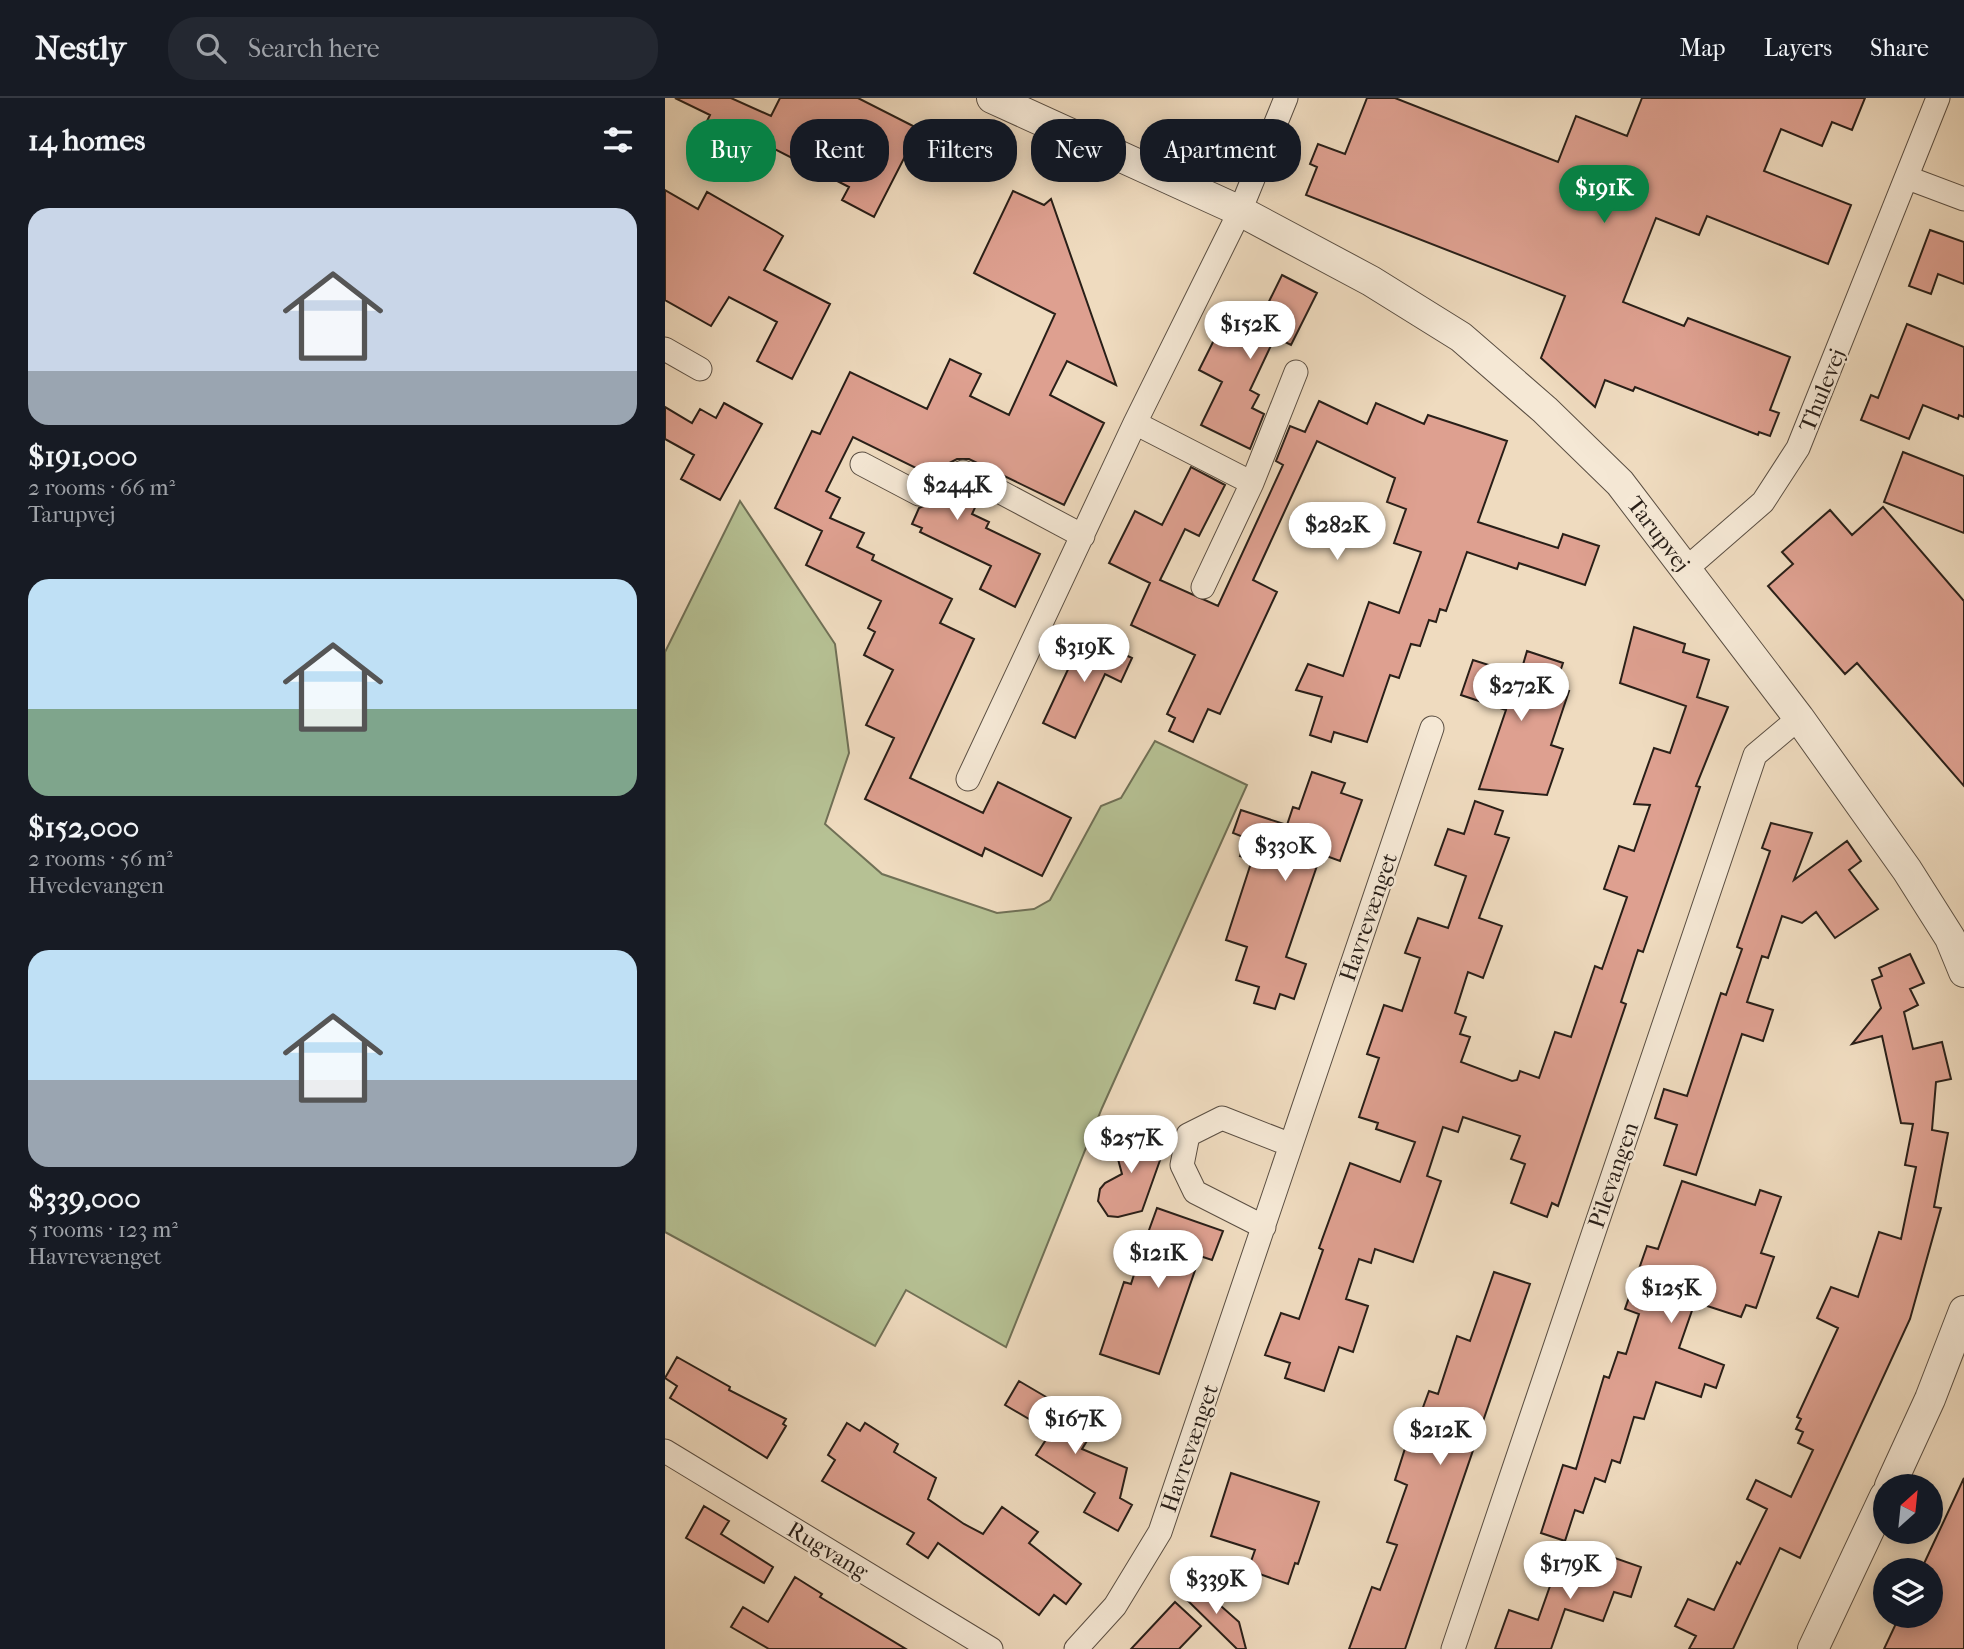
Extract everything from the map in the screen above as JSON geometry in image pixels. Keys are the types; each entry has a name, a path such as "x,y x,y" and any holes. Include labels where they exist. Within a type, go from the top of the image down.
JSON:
{"street":[{"name":"Tarupvej","path":"992,98 1240,211 1371,281 1461,337 1545,410 1620,483 1799,718 1907,870 1950,938 1964,972"},
{"path":"968,779 1135,423 1240,211 1286,98"},
{"name":"Thulevej","path":"1686,569 1763,502 1798,448 1938,98"},
{"path":"1908,178 1964,199"},
{"path":"665,349 700,369"},
{"path":"1203,587 1252,483 1296,372"},
{"path":"1135,423 1252,483"},
{"path":"862,464 919,494 963,472 1083,536"},
{"name":"Pilevangen","path":"1453,1649 1755,755 1799,718"},
{"name":"Havrevænget","path":"1076,1649 1115,1606 1160,1532 1432,728"},
{"path":"1264,1227 1195,1192 1182,1165 1188,1135 1222,1118 1291,1145"},
{"path":"1896,1474 1930,1399 1964,1311"},
{"name":"Rugvang","path":"665,1451 991,1649"},
{"path":"1813,1649 1873,1522"}],"green space":[{"path":"740,501 835,644 849,753 825,824 882,874 997,913 1034,909 1050,900 1101,806 1121,798 1155,741 1247,785 1102,1108 1006,1347 906,1290 875,1346 665,1232 665,652"}],"building":[{"path":"675,98 731,98 771,116 780,98 858,98 903,121 903,160 874,217 842,200 849,187 839,182 889,182 889,119 790,119 790,157 776,150 776,119 708,119 710,115"},
{"path":"1367,98 1395,98 1558,162 1576,116 1627,136 1642,98 1865,98 1852,130 1832,122 1822,146 1781,129 1764,171 1851,205 1828,264 1707,216 1699,235 1656,218 1623,302 1684,326 1688,318 1790,357 1770,410 1779,413 1770,436 1759,432 1758,435 1635,387 1633,391 1605,380 1595,407 1541,358 1565,296 1306,195 1317,167 1310,164 1318,144 1345,154"},
{"path":"665,190 698,209 707,192 783,236 764,270 830,304 792,379 757,361 777,322 729,297 711,326 665,300"},
{"path":"1013,191 1044,205 1051,199 1116,385 1067,361 1050,395 1104,423 1064,505 969,459 957,459 928,474 853,437 826,491 840,498 830,518 864,533 857,547 874,555 872,560 952,599 940,623 974,639 910,778 983,813 998,782 1071,818 1042,876 985,848 982,856 865,799 894,738 866,725 893,670 864,655 875,632 868,628 881,601 806,565 822,531 775,508 812,431 820,434 850,372 927,409 950,359 981,374 970,396 1009,415 1055,314 974,273"},
{"path":"1930,230 1964,242 1964,284 1938,274 1931,294 1909,286"},
{"path":"1282,275 1317,293 1291,345 1275,337 1250,390 1259,395 1252,408 1264,414 1250,449 1201,425 1222,382 1199,370 1225,318 1254,332"},
{"path":"1907,324 1964,347 1964,417 1959,415 1958,419 1923,405 1909,439 1861,420 1871,395 1878,398"},
{"path":"1319,401 1367,424 1376,403 1424,424 1428,415 1507,441 1478,522 1558,548 1563,534 1599,546 1585,585 1519,563 1517,569 1467,552 1446,611 1440,609 1436,622 1429,620 1420,646 1411,644 1399,678 1390,675 1367,742 1334,732 1331,742 1310,735 1322,697 1296,690 1308,664 1343,676 1369,602 1399,613 1421,552 1394,543 1406,509 1387,502 1395,478 1317,441 1253,580 1277,592 1220,714 1208,709 1193,742 1169,731 1175,718 1167,714 1195,655 1131,625 1150,583 1109,563 1135,511 1162,525 1191,467 1225,485 1199,536 1185,529 1160,580 1218,606 1283,465 1276,461 1290,426 1305,432"},
{"path":"724,403 762,424 720,500 681,479 694,455 665,439 665,407 692,423 700,409 716,418"},
{"path":"1903,452 1964,476 1964,533 1884,502"},
{"path":"963,488 980,497 972,514 989,522 986,528 1040,554 1015,607 980,589 991,566 920,532 922,528 912,524 919,508"},
{"path":"1883,507 1964,601 1964,786 1857,663 1845,674 1768,586 1793,564 1782,552 1830,510 1852,535"},
{"path":"1634,627 1685,644 1683,652 1709,660 1697,697 1728,707 1696,786 1700,787 1643,952 1638,950 1621,1002 1626,1004 1558,1206 1552,1203 1547,1217 1511,1203 1525,1164 1511,1159 1520,1136 1463,1117 1458,1132 1443,1127 1427,1176 1441,1181 1413,1262 1375,1249 1371,1263 1359,1259 1346,1299 1368,1306 1353,1352 1339,1347 1324,1391 1285,1378 1290,1363 1265,1355 1281,1313 1299,1319 1323,1250 1319,1248 1350,1163 1400,1182 1415,1142 1376,1129 1378,1123 1359,1117 1379,1058 1367,1054 1384,1005 1402,1011 1420,958 1405,953 1418,918 1448,928 1466,876 1435,865 1448,829 1464,834 1475,801 1503,811 1495,834 1509,838 1479,918 1502,926 1483,978 1468,972 1455,1013 1466,1017 1460,1034 1470,1037 1461,1062 1512,1081 1517,1080 1520,1071 1539,1078 1555,1032 1571,1037 1595,966 1602,969 1627,897 1604,889 1619,846 1634,851 1650,805 1634,804 1654,748 1670,753 1686,706 1620,683"},
{"path":"1084,635 1132,658 1121,682 1105,674 1075,738 1043,723"},
{"path":"1527,651 1563,663 1555,687 1569,691 1551,745 1563,749 1547,795 1479,789 1506,710 1461,695 1473,660 1520,675"},
{"path":"1312,772 1345,783 1341,793 1362,800 1340,861 1321,854 1286,957 1306,964 1294,999 1280,994 1275,1009 1254,1003 1259,987 1236,980 1247,947 1226,940 1252,860 1240,856 1246,838 1233,833 1241,810 1287,825 1293,807 1299,809"},
{"path":"1771,823 1812,833 1794,880 1847,841 1861,861 1849,870 1878,909 1835,938 1816,912 1802,923 1782,916 1768,958 1762,956 1747,1002 1773,1010 1763,1041 1742,1034 1696,1175 1664,1165 1677,1125 1655,1118 1664,1089 1687,1096 1721,993 1726,995 1742,949 1737,947 1770,851 1762,848"},
{"path":"1910,954 1924,983 1910,989 1918,1005 1904,1012 1913,1049 1942,1042 1951,1079 1936,1082 1932,1130 1948,1133 1934,1207 1941,1208 1910,1319 1800,1558 1780,1548 1733,1649 1689,1649 1696,1636 1675,1626 1688,1599 1714,1610 1737,1562 1740,1564 1767,1509 1747,1499 1756,1480 1791,1497 1813,1450 1798,1443 1803,1432 1796,1429 1801,1419 1797,1417 1838,1328 1817,1318 1831,1287 1858,1297 1879,1232 1901,1239 1916,1167 1905,1165 1913,1124 1901,1123 1882,1036 1852,1044 1881,1008 1872,980 1882,976 1879,968"},
{"path":"1137,1129 1147,1135 1152,1145 1164,1149 1142,1211 1118,1217 1108,1216 1098,1201 1100,1189 1105,1183 1122,1174 1115,1148 1117,1139 1126,1131"},
{"path":"1682,1181 1755,1205 1760,1190 1781,1197 1761,1253 1774,1257 1756,1308 1746,1305 1741,1317 1695,1302 1679,1348 1724,1365 1716,1388 1705,1384 1701,1397 1656,1382 1644,1419 1634,1417 1620,1463 1612,1460 1605,1482 1595,1478 1583,1513 1575,1510 1565,1541 1541,1533 1563,1465 1576,1469 1604,1376 1609,1378 1618,1352 1626,1354 1639,1314 1625,1309 1647,1246 1658,1249"},
{"path":"1157,1208 1223,1231 1212,1260 1200,1256 1159,1374 1100,1354 1124,1282 1131,1284 1139,1259 1145,1261 1140,1255"},
{"path":"1494,1272 1530,1284 1405,1649 1349,1649 1372,1587 1380,1590 1397,1545 1387,1542 1407,1485 1395,1480 1408,1439 1411,1440 1429,1391 1438,1394 1457,1336 1470,1341"},
{"path":"677,1357 730,1387 729,1390 786,1419 783,1424 786,1426 767,1458 670,1398 677,1386 665,1378"},
{"path":"1019,1381 1053,1401 1050,1406 1093,1431 1082,1449 1127,1468 1120,1498 1132,1505 1118,1531 1084,1512 1095,1493 1036,1455 1051,1432 1005,1405"},
{"path":"847,1423 860,1431 865,1423 898,1444 894,1452 936,1478 928,1499 964,1524 983,1534 1002,1507 1038,1532 1029,1543 1081,1584 1066,1604 1054,1595 1039,1615 938,1543 928,1558 907,1544 914,1533 822,1481 835,1460 828,1455"},
{"path":"1231,1473 1319,1502 1298,1564 1295,1563 1288,1584 1248,1570 1255,1550 1211,1536"},
{"path":"1964,1478 1964,1649 1884,1649 1894,1628 1943,1628 1943,1558 1927,1558 1933,1544 1943,1544 1943,1523"},
{"path":"704,1506 729,1521 721,1534 773,1567 764,1583 686,1538"},
{"path":"1561,1555 1604,1570 1609,1556 1641,1567 1631,1597 1614,1592 1603,1621 1565,1609 1551,1649 1495,1649 1509,1610 1538,1620"},
{"path":"795,1577 822,1594 820,1597 906,1649 769,1649 731,1627 743,1607 768,1622"},
{"path":"1195,1583 1239,1622 1246,1649 1237,1649 1183,1596"},
{"path":"1175,1602 1201,1626 1179,1649 1131,1649"}]}
